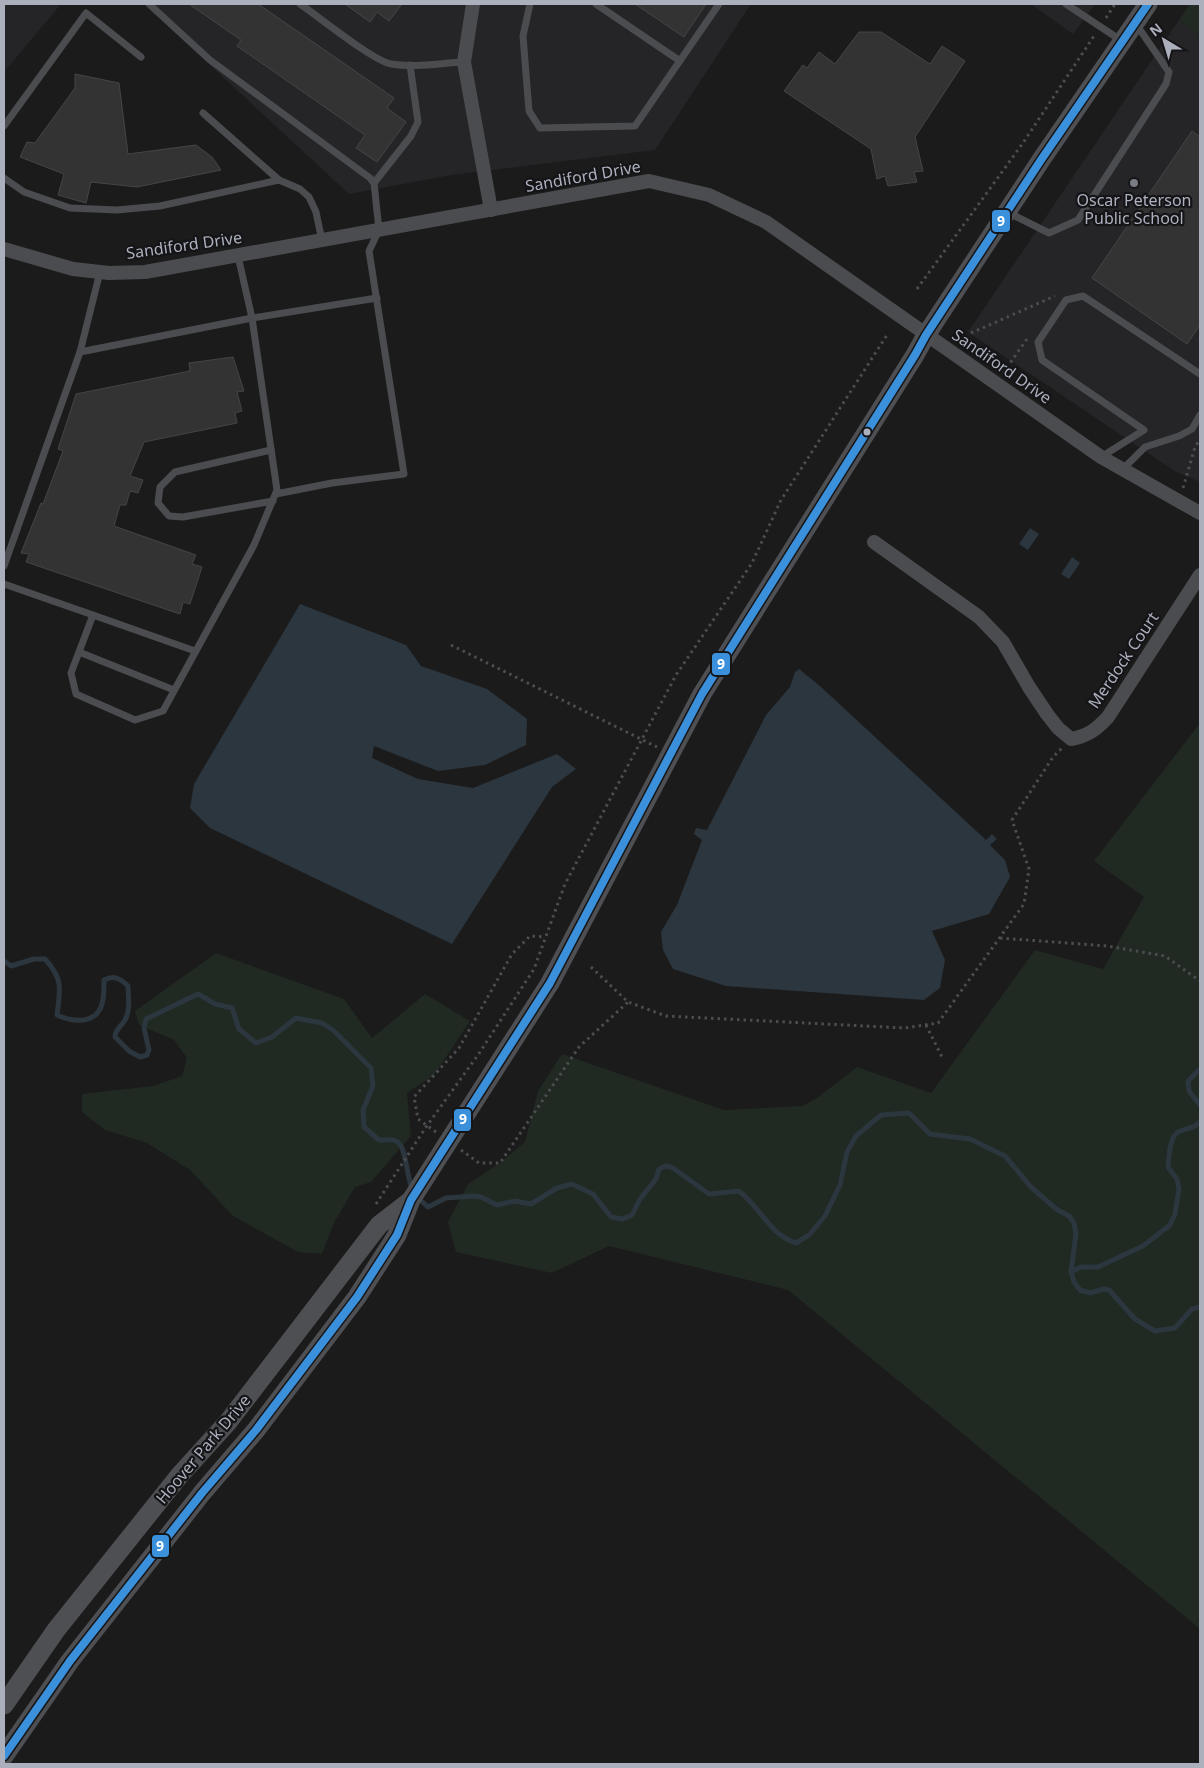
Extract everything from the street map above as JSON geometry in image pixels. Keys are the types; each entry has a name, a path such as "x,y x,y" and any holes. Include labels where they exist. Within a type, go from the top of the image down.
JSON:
{"street":[{"path":"473,4 464,62 491,210"},
{"name":"Hoover Park Drive","path":"4,1756 70,1661 202,1493 256,1430 356,1297 397,1235 411,1200 550,983 702,694 834,486 926,335 1148,4"},
{"name":"Sandiford Drive","path":"4,249 73,269 100,272 145,272 649,181 709,195 766,222 1102,457 1200,513"},
{"path":"874,542 979,617 1003,642 1028,687 1047,714 1058,728 1071,739"},
{"name":"Merdock Court","path":"1071,739 1082,737 1096,730 1108,717 1200,575"},
{"name":"Hoover Park Drive","path":"4,1705 56,1630 179,1476 228,1422 379,1225 411,1200"}],"lane":[{"path":"149,4 210,60 370,178 374,183 379,230 370,252 404,474 332,483 183,517 169,516 158,503 160,487 175,472 271,450"},
{"path":"300,4 369,53 388,64 410,66 464,62"},
{"path":"530,4 524,36 528,111 540,128 635,126 719,4"},
{"path":"596,4 680,61"},
{"path":"1066,4 1123,41"},
{"path":"4,126 86,13 141,57"},
{"path":"1007,212 1050,233 1078,220 1166,84 1169,72 1135,22"},
{"path":"374,183 411,136 418,122 410,66"},
{"path":"203,113 279,180 300,189 309,197 316,212 322,240"},
{"path":"4,178 24,192 70,208 117,210 160,206 279,180"},
{"path":"93,615 71,673 76,694 135,720 163,711 254,545 277,490 252,318 238,256"},
{"path":"4,566 80,352 100,272"},
{"path":"1102,457 1144,430 1042,360 1038,342 1066,300 1083,296 1200,374"},
{"path":"80,352 252,318 377,298"},
{"path":"1123,469 1145,447 1180,436 1192,429 1200,415"},
{"path":"4,584 195,651"},
{"path":"79,652 174,690"}],"path":[{"path":"918,290 1023,143 1115,4"},
{"path":"971,333 1058,294 1054,301"},
{"path":"382,1196 433,1117 478,1055 534,969 565,884 676,675 752,563 781,500 887,335"},
{"path":"996,384 1028,338"},
{"path":"1180,501 1195,447 1200,439"},
{"path":"451,644 670,754"},
{"path":"591,967 628,1002 666,1016 905,1028 938,1023 1024,904 1029,869 1012,820 1053,757 1071,739"},
{"path":"999,938 1107,946 1165,956 1200,981"},
{"path":"926,1025 942,1059"}],"shaded area":[{"path":"4,4 61,4 4,72"},
{"path":"144,4 751,4 655,150 451,175 349,194"},
{"path":"1031,4 1095,4 1073,34"},
{"path":"1190,4 1200,4 1200,35 1179,20"},
{"name":"Oscar Peterson Public School","path":"1179,20 1200,35 1200,482 1176,472 968,332"},
{"path":"1030,528 1039,534 1028,550 1019,544"},
{"path":"1072,557 1080,563 1069,579 1061,574"},
{"path":"300,604 406,645 421,666 487,689 527,719 526,745 485,765 438,771 374,746 372,758 418,779 473,788 557,754 576,769 552,787 452,944 210,828 190,808 194,784"},
{"path":"799,669 820,686 986,840 992,834 997,839 990,845 1005,860 1010,877 989,914 932,931 945,960 940,988 924,1000 726,986 673,969 663,950 661,932 677,905 702,840 694,834 696,828 707,830 766,715 790,687 795,672"},
{"path":"1200,723 1200,1629 788,1290 609,1246 552,1273 456,1252 448,1222 468,1184 500,1163 525,1142 538,1091 562,1054 724,1110 802,1106 817,1098 857,1067 931,1093 1035,950 1103,969 1144,897 1094,861"},
{"path":"216,953 344,999 372,1038 425,994 470,1021 434,1075 407,1093 411,1136 371,1182 355,1187 334,1223 322,1254 298,1252 233,1216 190,1170 147,1143 105,1130 82,1112 82,1094 153,1086 182,1076 187,1058 174,1040 139,1025 135,1011"}],"building":[{"path":"189,4 258,4 394,98 387,108 406,122 377,162 356,148 365,135 237,46 241,40"},
{"path":"345,4 402,4 389,21 377,12 370,22"},
{"path":"635,4 706,4 684,37"},
{"path":"859,32 881,32 930,64 942,46 965,61 915,137 923,171 914,172 917,182 888,186 885,176 877,179 871,149 784,91 803,65 807,68 819,52 835,64"},
{"path":"75,74 119,83 128,154 196,145 212,157 221,170 137,187 91,182 86,203 58,195 64,174 20,157 27,142 35,143 75,88"},
{"path":"1192,131 1200,137 1200,325 1187,344 1092,278"},
{"path":"233,357 244,391 237,392 242,411 235,413 237,423 144,442 130,476 143,480 138,493 130,491 126,505 120,505 114,526 196,555 192,564 202,567 190,604 183,602 180,614 26,562 29,554 21,553 41,503 43,504 63,451 58,449 76,394 190,371 189,363"}],"waterway":[{"path":"4,961 11,966 34,959 45,959 58,979 59,998 57,1015 70,1019 83,1020 95,1016 102,1004 104,980 117,978 122,981 128,986 129,1007 127,1016 117,1030 115,1037 129,1051 140,1057 147,1055 149,1050 144,1028 146,1019 198,994 215,1004 232,1008 239,1029 256,1043 272,1037 296,1018 322,1023 333,1030 371,1068 373,1086 363,1110 364,1127 379,1140 394,1140 400,1144 413,1190"},
{"path":"1200,1069 1188,1081 1189,1091 1200,1105"},
{"path":"417,1197 428,1207 446,1198 474,1196 481,1197 497,1205 515,1201 531,1204 557,1188 572,1184 593,1194 611,1217 623,1219 632,1215 640,1199 656,1179 659,1169 666,1166 673,1168 709,1194 739,1191 779,1234 796,1243 809,1235 825,1216 840,1185 847,1152 856,1136 881,1115 909,1113 930,1134 970,1139 1005,1156 1031,1187 1056,1209 1069,1216 1074,1223 1076,1234 1071,1272 1074,1282 1080,1290 1090,1293 1104,1289 1109,1290 1135,1319 1155,1331 1175,1328 1192,1309 1200,1307"},
{"path":"1071,1272 1081,1267 1098,1267 1143,1246 1170,1225 1175,1214 1179,1189 1177,1179 1168,1167 1171,1143 1178,1132 1193,1127 1200,1122"}],"transit line":[{"name":"9","path":"4,1756 70,1661 202,1493 256,1430 357,1297 397,1235 411,1200 550,983 702,694 926,335 1041,160 1148,4"}],"place":[{"name":"Oscar Peterson Public School","path":"1134,183"}]}
